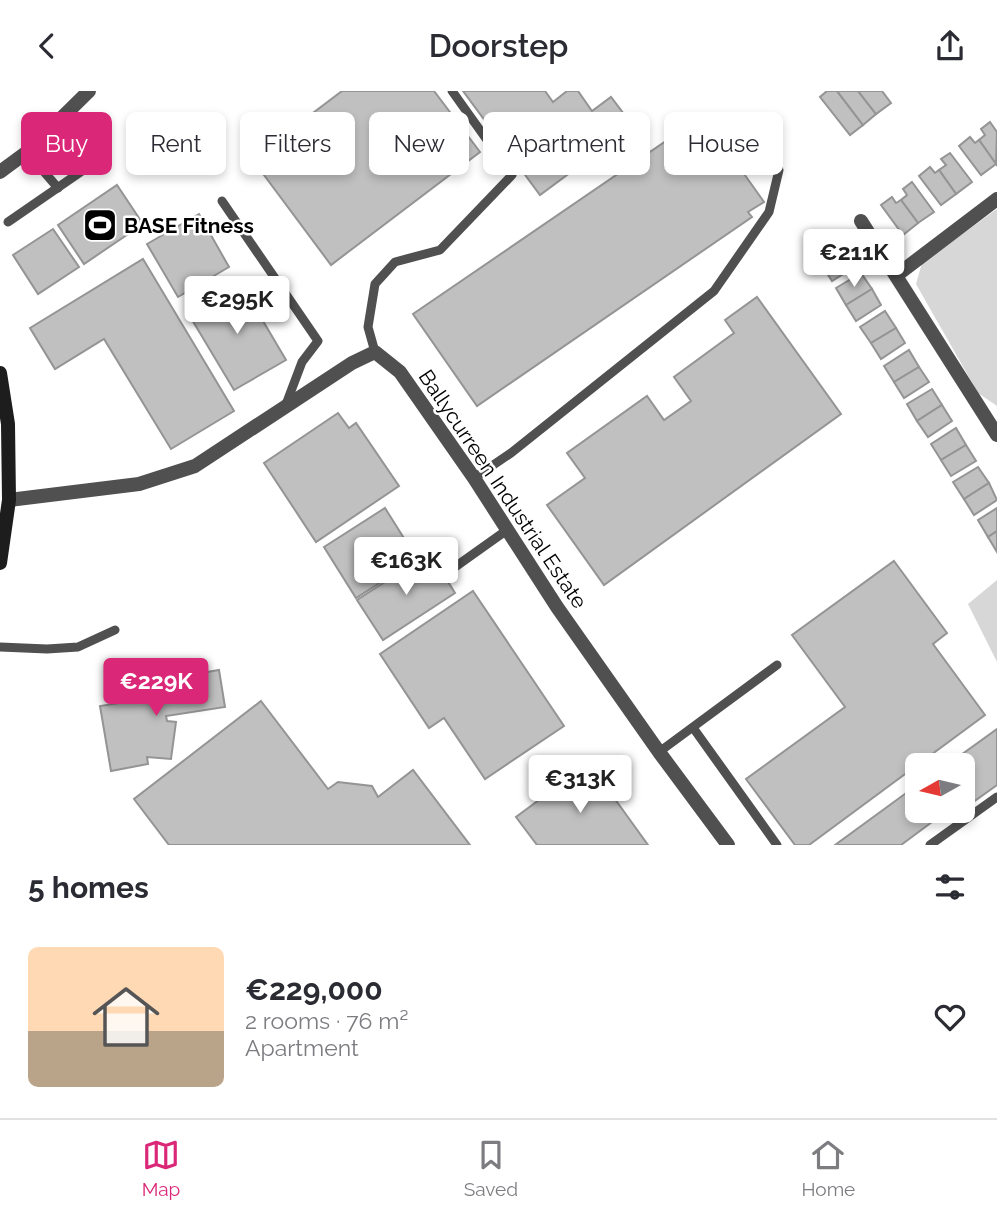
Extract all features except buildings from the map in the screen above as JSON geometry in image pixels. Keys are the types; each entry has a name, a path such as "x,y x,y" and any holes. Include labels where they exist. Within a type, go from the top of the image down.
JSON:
{"main road":[{"path":"0,374 8,424 9,500 0,563"}],"street":[{"path":"68,112 89,91"},
{"path":"0,172 21,156"},
{"path":"897,275 997,199"},
{"path":"861,221 997,435"},
{"path":"9,500 139,484 195,467 352,363 375,352"},
{"name":"Ballycurreen Industrial Estate","path":"375,352 400,372 474,478 556,607 728,845"}],"lane":[{"path":"375,352 368,327 375,284 395,262 440,250 512,175 453,91"},
{"path":"47,175 58,188"},
{"path":"8,222 76,175"},
{"path":"474,478 511,453 714,291 769,212 778,175"},
{"path":"222,201 318,341 302,362 285,408"},
{"path":"455,567 508,530"},
{"path":"0,647 78,647 115,630"},
{"path":"659,752 694,729 777,665"},
{"path":"694,729 778,845"},
{"path":"935,843 997,797"}],"shaded area":[{"path":"997,209 997,406 978,393 916,284 922,263"},
{"path":"997,580 997,662 968,604"}],"place":[{"name":"BASE Fitness","path":"100,225"}]}
